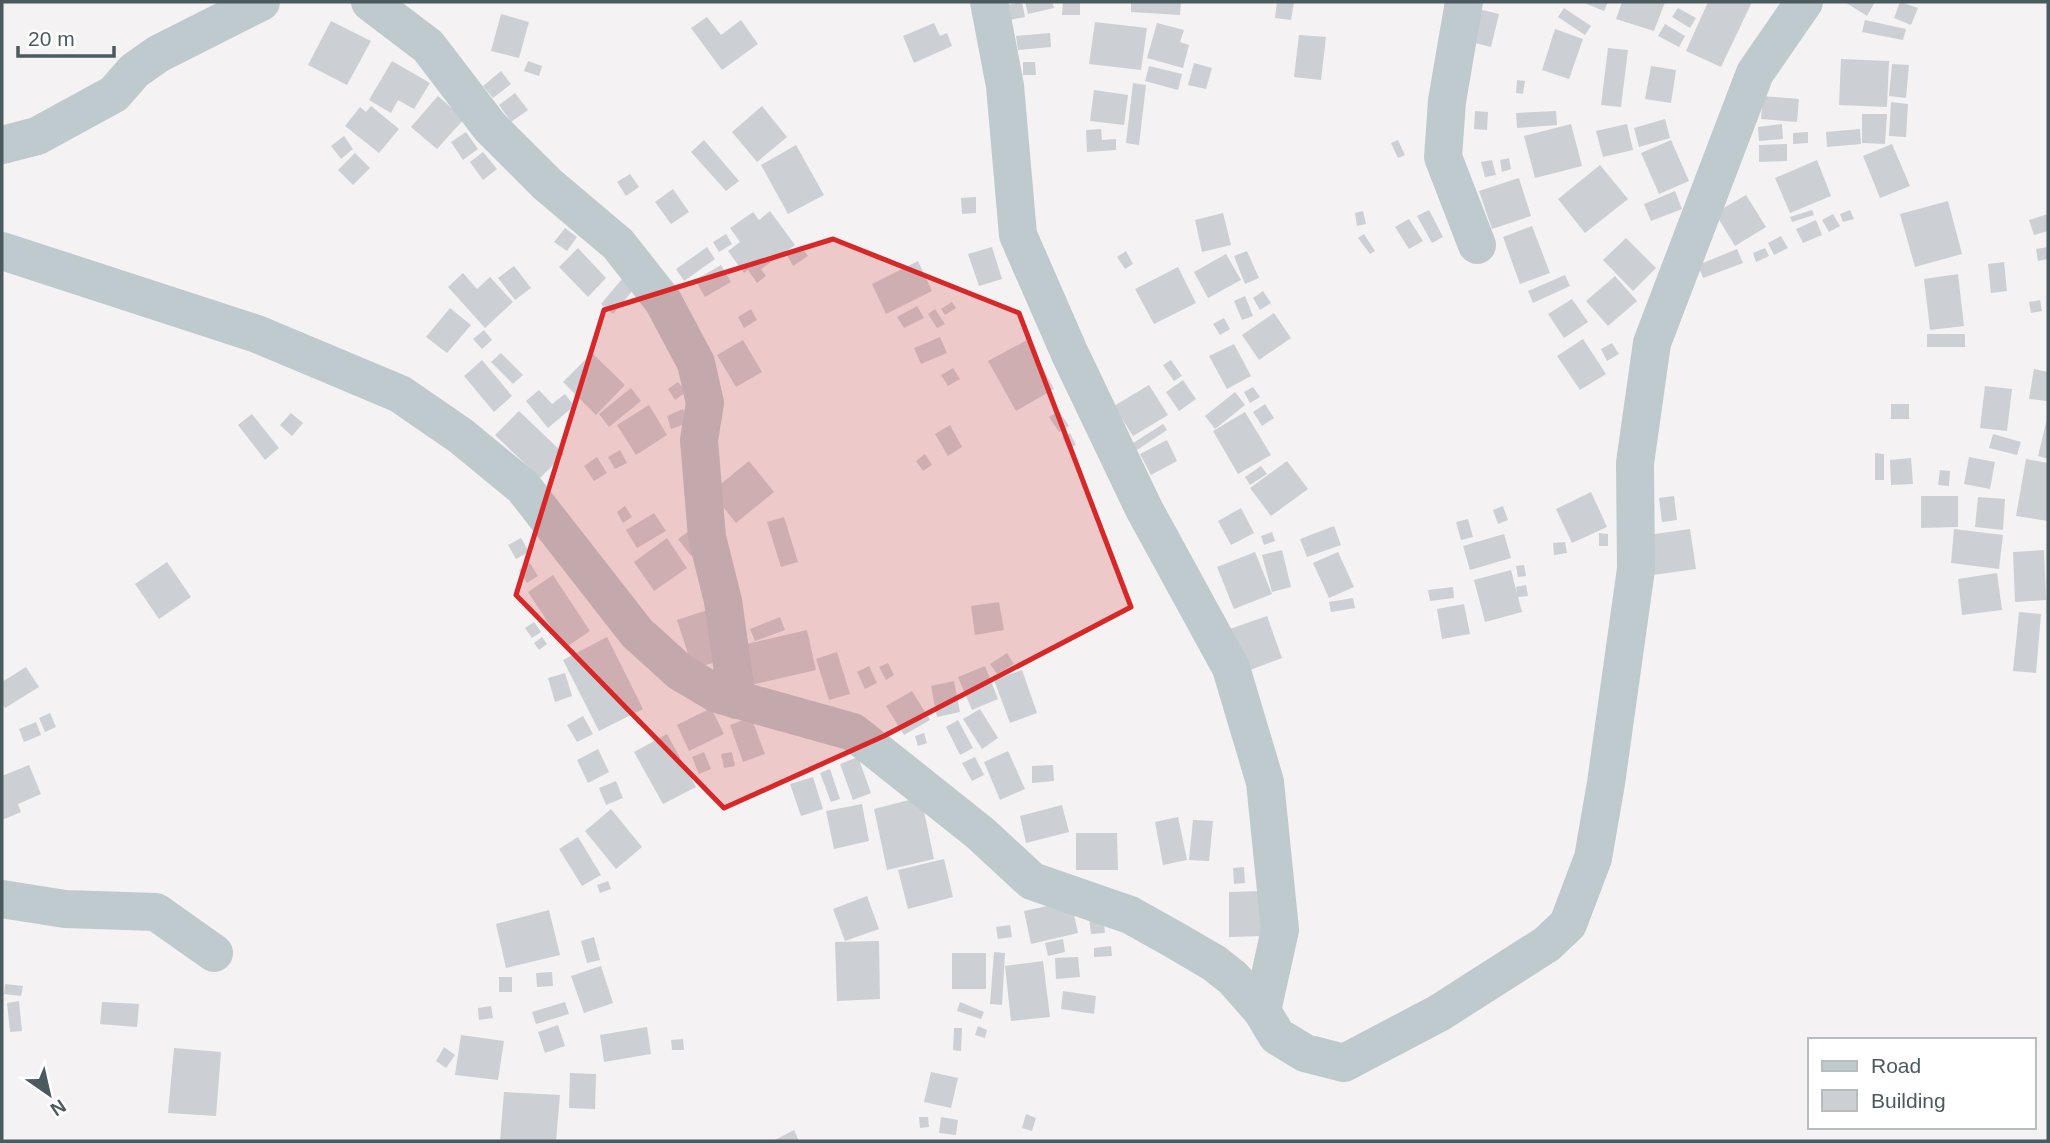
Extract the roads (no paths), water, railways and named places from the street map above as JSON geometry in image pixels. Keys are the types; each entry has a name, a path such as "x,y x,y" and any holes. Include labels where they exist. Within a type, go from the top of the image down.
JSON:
{"street":[{"path":"2,145 37,136 114,94 134,71 158,54 261,2"},
{"path":"370,2 428,46 490,127 547,184 618,244 663,301 696,363 705,402 700,450 707,537 723,601 737,700"},
{"path":"989,2 1005,86 1018,235 1070,355 1144,509 1231,668 1265,782 1280,930 1262,1012"},
{"path":"1464,2 1447,101 1444,157 1477,245"},
{"path":"2,251 257,334 400,394 461,436 523,487 637,633 680,672 717,694 853,732 980,833 1032,881 1130,915 1173,939 1214,963 1233,978 1262,1012 1277,1036 1305,1054 1344,1063 1439,1013 1547,944 1568,924 1593,858 1636,569 1635,463 1652,343 1755,73 1804,2"},
{"path":"2,899 65,909 156,912 214,953"}]}
